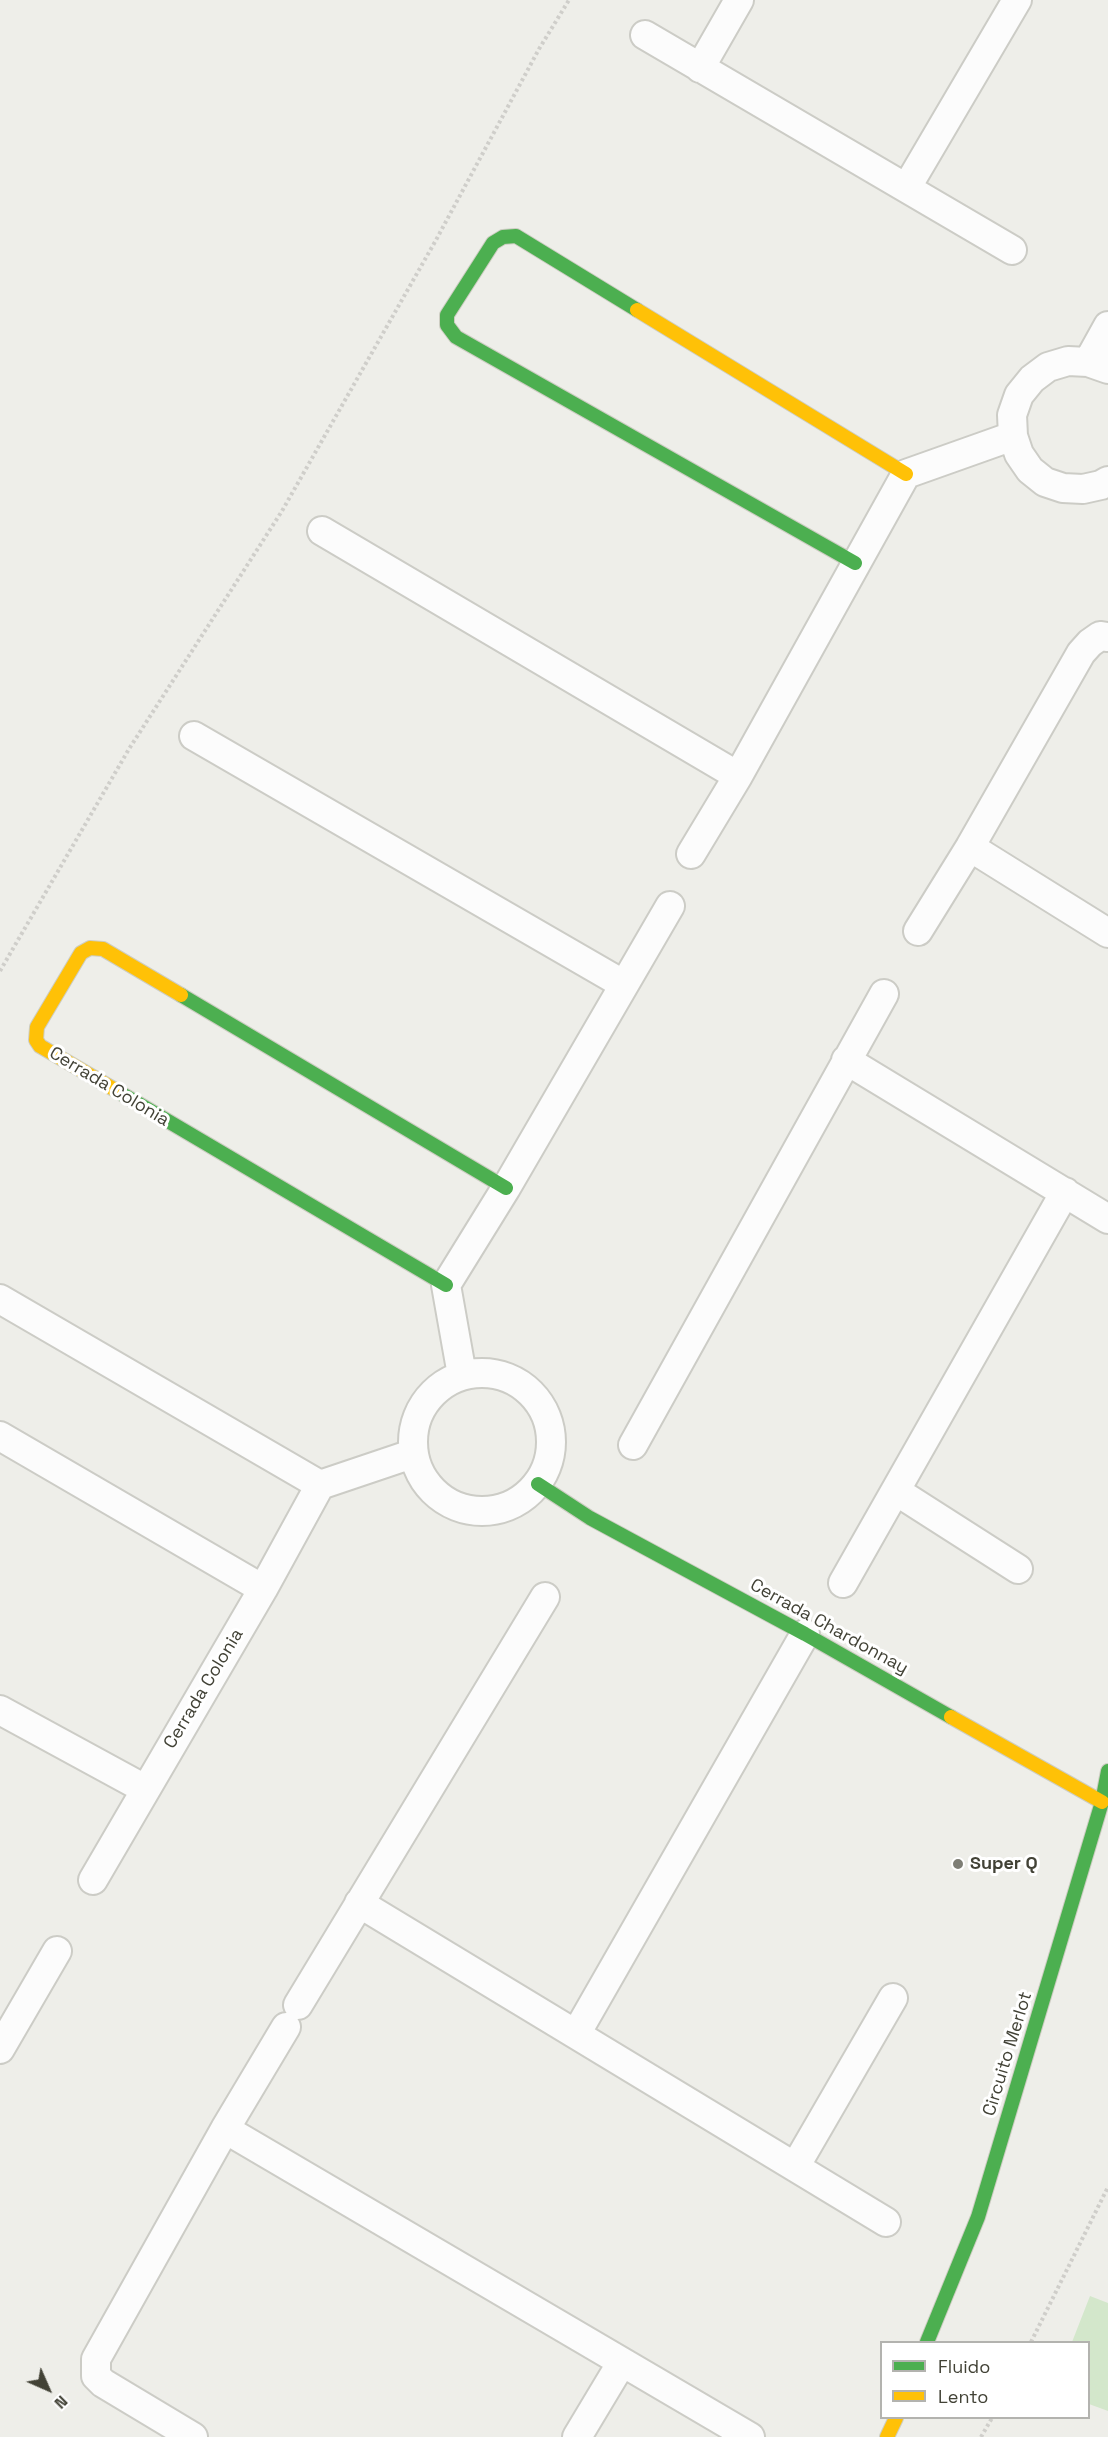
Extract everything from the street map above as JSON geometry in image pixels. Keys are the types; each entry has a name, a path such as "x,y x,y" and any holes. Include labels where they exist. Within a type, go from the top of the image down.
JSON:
{"street":[{"path":"700,68 738,0"},
{"path":"907,188 1017,0"},
{"path":"645,35 1012,250"},
{"path":"855,563 456,337 447,325 447,315 493,243 503,237 516,236 906,474"},
{"path":"1108,326 1098,365 1068,361 1048,367 1032,379 1019,395 1012,415 1013,436 1019,454 1030,470 1045,482 1063,488 1083,489 1108,481"},
{"path":"691,854 738,776 906,474 1013,436"},
{"path":"322,531 738,776"},
{"path":"918,931 970,847 1081,653 1100,636 1108,637"},
{"path":"194,736 623,984"},
{"path":"970,847 1108,933"},
{"path":"462,1375 446,1285 506,1188 670,906"},
{"name":"Cerrada Colonia","path":"446,1285 40,1046 36,1040 37,1027 81,953 90,948 103,949 506,1188"},
{"path":"633,1445 884,994"},
{"path":"846,1060 1108,1219"},
{"path":"843,1583 1065,1192"},
{"path":"0,1299 320,1485 412,1454"},
{"path":"483,1372 505,1376 524,1386 539,1402 549,1422 551,1443 548,1464 538,1484 521,1500 499,1510 476,1512 453,1507 434,1494 419,1475 412,1454 413,1428 423,1405 439,1386 462,1375 483,1372"},
{"path":"0,1436 263,1588"},
{"name":"Cerrada Chardonnay","path":"538,1484 590,1518 805,1634 1102,1802"},
{"name":"Cerrada Colonia","path":"93,1880 263,1588 320,1485"},
{"path":"896,1491 1018,1569"},
{"path":"193,2437 111,2390 96,2376 96,2359 225,2129 545,1597"},
{"path":"576,2034 805,1634"},
{"path":"0,1710 145,1789"},
{"name":"Circuito Merlot","path":"928,2341 978,2217 1102,1802 1108,1771"},
{"path":"359,1903 885,2222"},
{"path":"0,2049 57,1951"},
{"path":"795,2167 893,1998"},
{"path":"225,2129 750,2437"},
{"path":"577,2437 622,2362"},
{"path":"887,2437 896,2419"}],"path":[{"path":"0,971 129,749 282,510 436,240 568,0"},
{"path":"1032,2341 1108,2187"},
{"path":"981,2437 991,2419"}],"green space":[{"path":"1090,2296 1108,2303 1108,2411 1090,2404 1090,2341 1072,2341"}],"traffic: fast":[{"path":"637,310 516,236 503,237 493,243 447,315 447,325 456,337 855,563"},
{"path":"181,995 506,1188"},
{"path":"117,1091 446,1285"},
{"path":"538,1484 590,1518 805,1634 951,1717"},
{"path":"927,2341 978,2217 1102,1802 1108,1771"}],"traffic: slow":[{"path":"637,310 906,474"},
{"path":"117,1091 40,1046 36,1040 37,1027 81,953 90,948 103,949 181,995"},
{"path":"951,1717 1102,1802"},
{"path":"887,2437 896,2419"}],"place":[{"name":"Super Q","path":"958,1864"}]}
